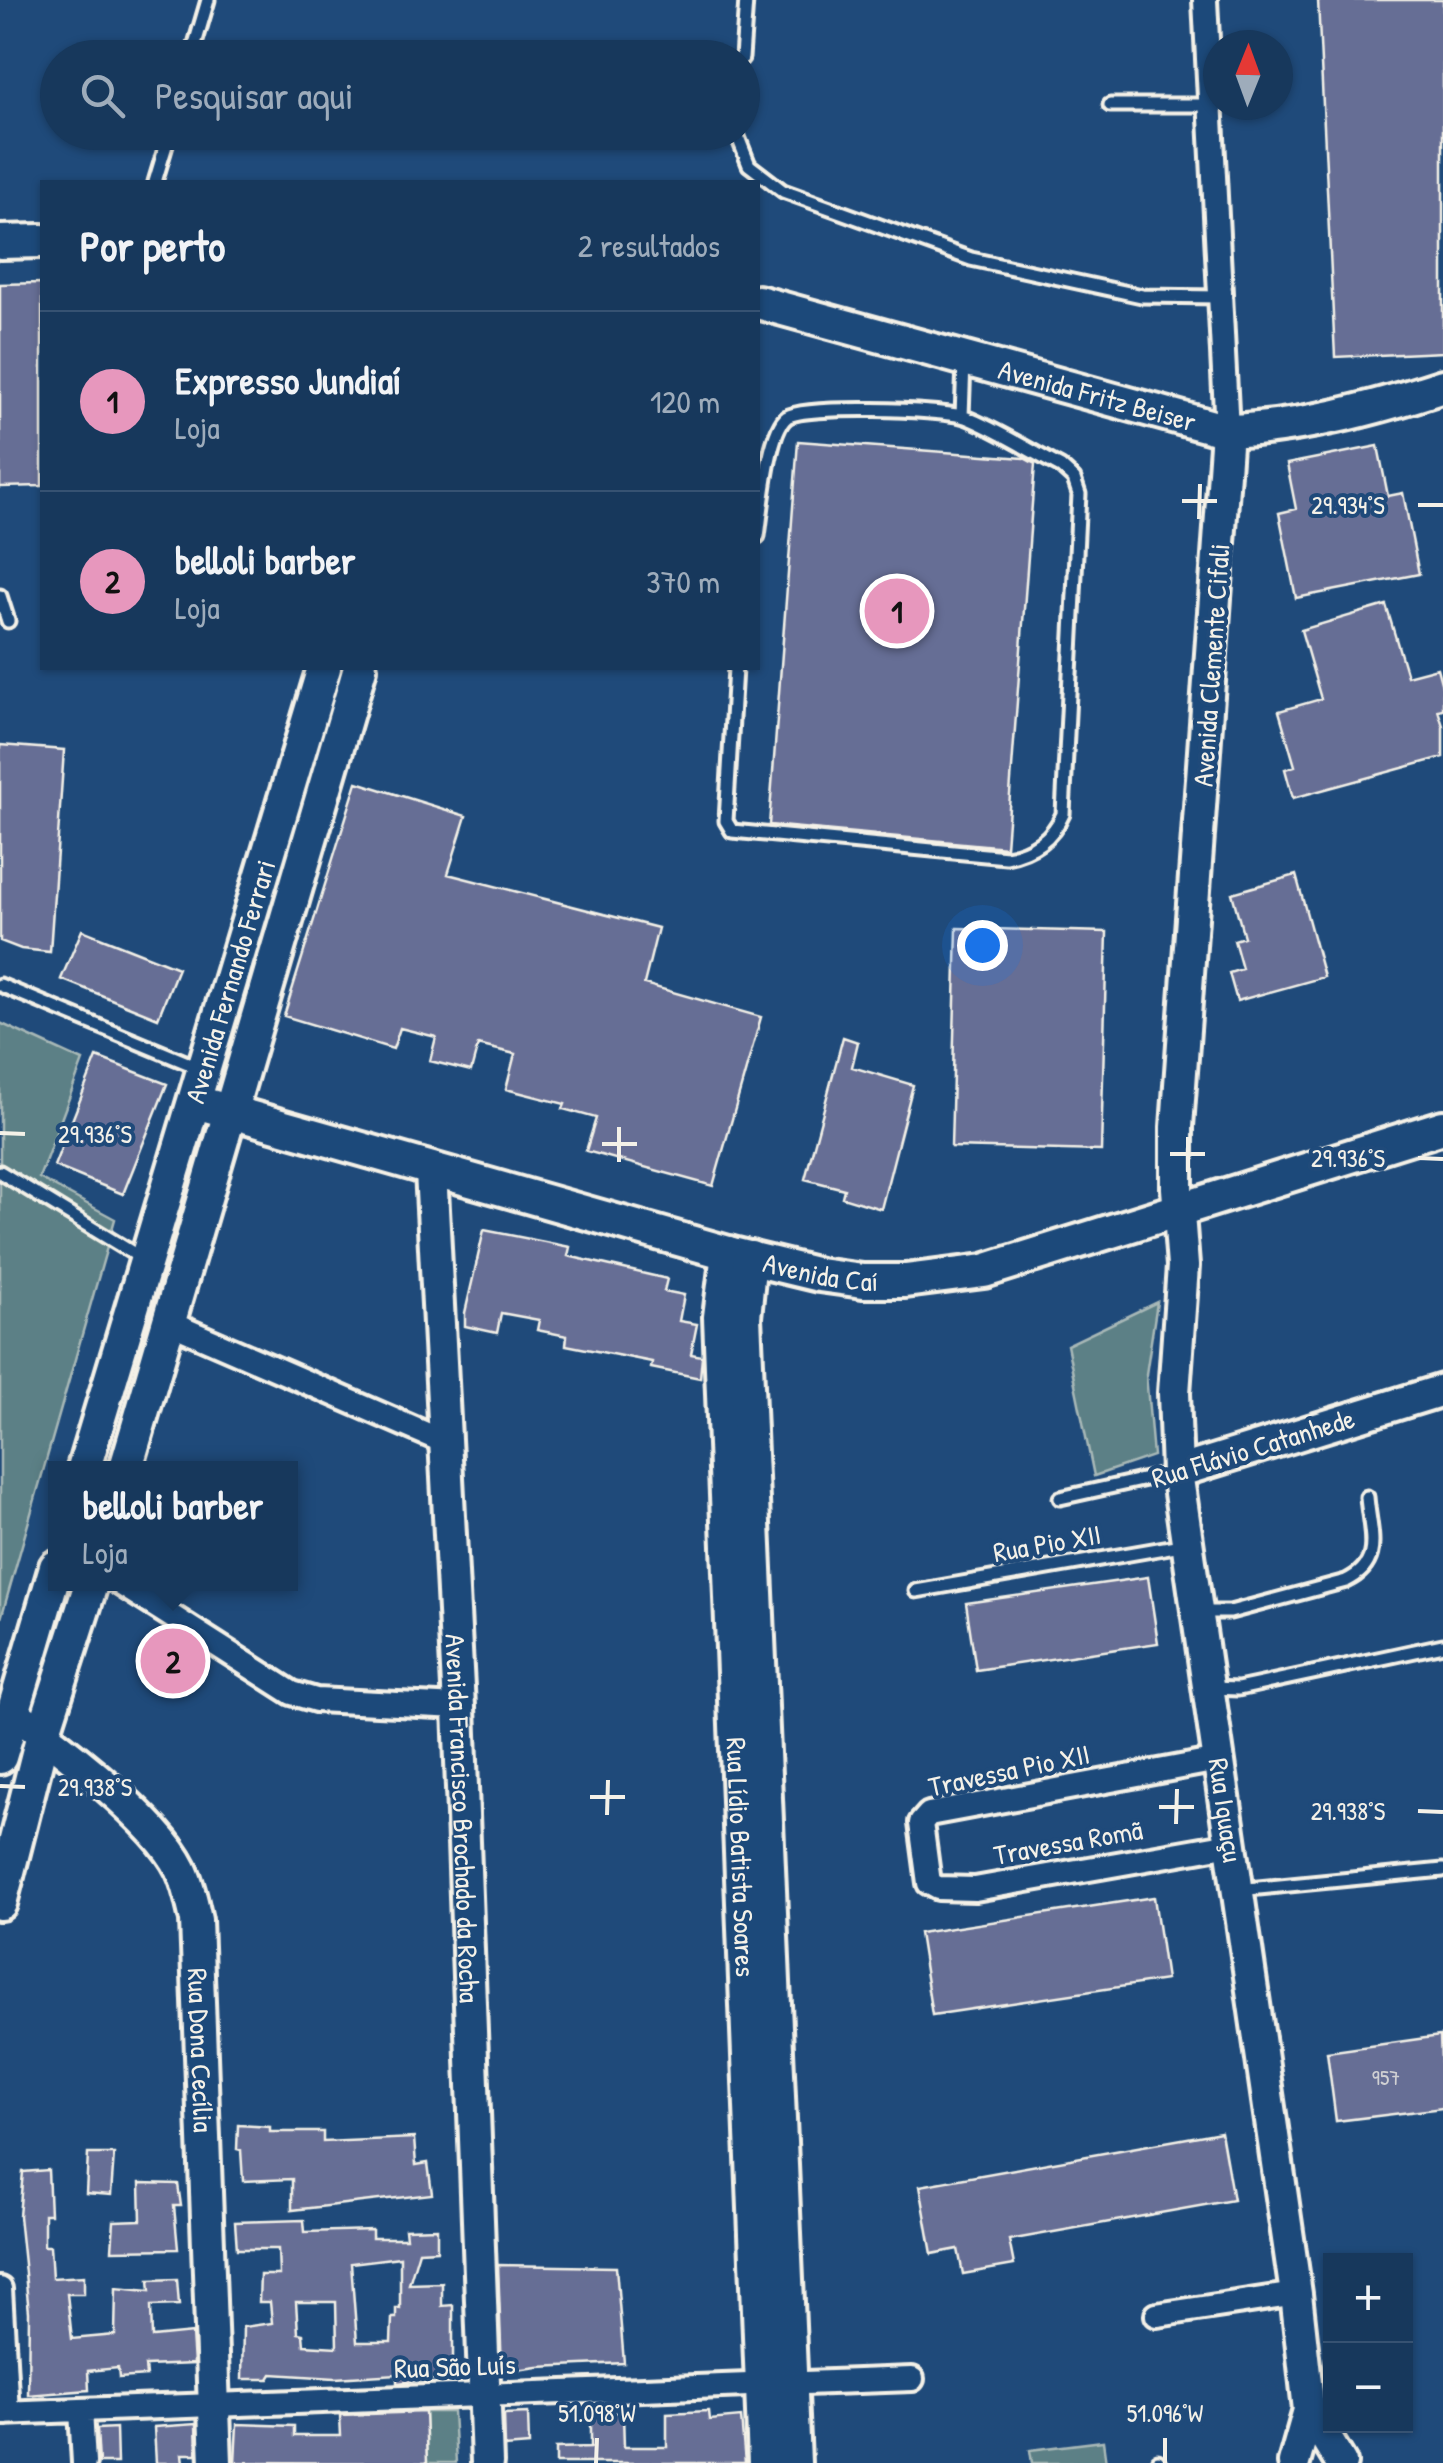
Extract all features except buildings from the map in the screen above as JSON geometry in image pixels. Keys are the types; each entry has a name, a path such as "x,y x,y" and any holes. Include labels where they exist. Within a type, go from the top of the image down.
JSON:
{"main road":[{"path":"0,242 40,241"},
{"name":"Avenida Fritz Beiser","path":"760,303 1227,431 1346,414 1443,386"},
{"name":"Avenida Fernando Ferrari","path":"86,1461 323,670"},
{"name":"Avenida Fernando Ferrari","path":"128,1461 359,670"},
{"path":"300,748 334,755"},
{"name":"Avenida Caí","path":"196,1102 230,1115 739,1256 818,1275 863,1281 949,1277 984,1271 1443,1127"},
{"name":"Rua Lídio Batista Soares","path":"739,1256 720,1317 736,1411 768,2148 776,2384 765,2463"},
{"path":"0,1757 49,1591"},
{"path":"0,1903 44,1734 89,1591"},
{"name":"Rua Lídio Batista Soares","path":"776,2384 794,2463"}],"street":[{"name":"Avenida Clemente Cifali","path":"1205,0 1206,30"},
{"name":"Avenida Clemente Cifali","path":"1178,1210 1177,1127 1227,431 1211,120"},
{"name":"Avenida Francisco Brochado da Rocha","path":"431,1170 447,1442 487,2463"},
{"name":"Rua Iguaçu","path":"1178,1210 1183,1266 1174,1393 1177,1472 1296,2294 1309,2410"},
{"path":"170,1323 447,1442"},
{"name":"Rua Flávio Catanhede","path":"1177,1472 1443,1390"},
{"path":"131,1591 292,1693 316,1700 458,1706"},
{"name":"Rua Dona Cecília","path":"14,1712 145,1822 181,1868 190,1894 196,1920 216,2463"},
{"name":"Travessa Pio XII","path":"975,1889 938,1888 929,1883 921,1823 924,1817 1218,1760"},
{"name":"Travessa Romã","path":"975,1889 1231,1844"},
{"path":"0,2288 4,2413"},
{"path":"1157,2315 1296,2294"},
{"name":"Rua São Luís","path":"4,2413 912,2379"},
{"path":"82,2410 84,2463"},
{"path":"1294,2463 1309,2410"},
{"path":"1309,2410 1341,2463"}],"lane":[{"path":"197,40 208,0"},
{"path":"743,40 746,0"},
{"path":"1110,105 1203,105"},
{"path":"156,180 165,150"},
{"path":"744,150 750,165 782,191 970,259 1142,296 1220,297"},
{"path":"962,416 964,358"},
{"path":"736,670 726,821 732,831 1006,857 1025,854 1057,828 1063,814 1079,494 1074,480 1061,467 962,416 886,410 802,412 788,416 776,431 760,524"},
{"path":"0,596 8,621"},
{"path":"0,985 206,1071"},
{"path":"0,1172 145,1260"},
{"name":"Rua Flávio Catanhede","path":"1060,1498 1177,1472"},
{"path":"1197,1612 1230,1612 1346,1581 1364,1572 1372,1560 1367,1498"},
{"name":"Rua Pio XII","path":"916,1592 1187,1544"},
{"path":"1208,1688 1238,1688 1443,1645"},
{"path":"1238,1890 1443,1870"}],"green space":[{"path":"0,1023 83,1061 39,1178 115,1219 0,1622"},
{"path":"1157,1302 1146,1374 1153,1456 1094,1476 1067,1345"},
{"path":"425,2412 453,2412 456,2463 427,2463"},
{"path":"1103,2441 1106,2463 1032,2463 1030,2450"}],"place":[{"name":"Expresso Jundiaí","path":"897,611"},
{"name":"belloli barber","path":"173,1661"}]}
